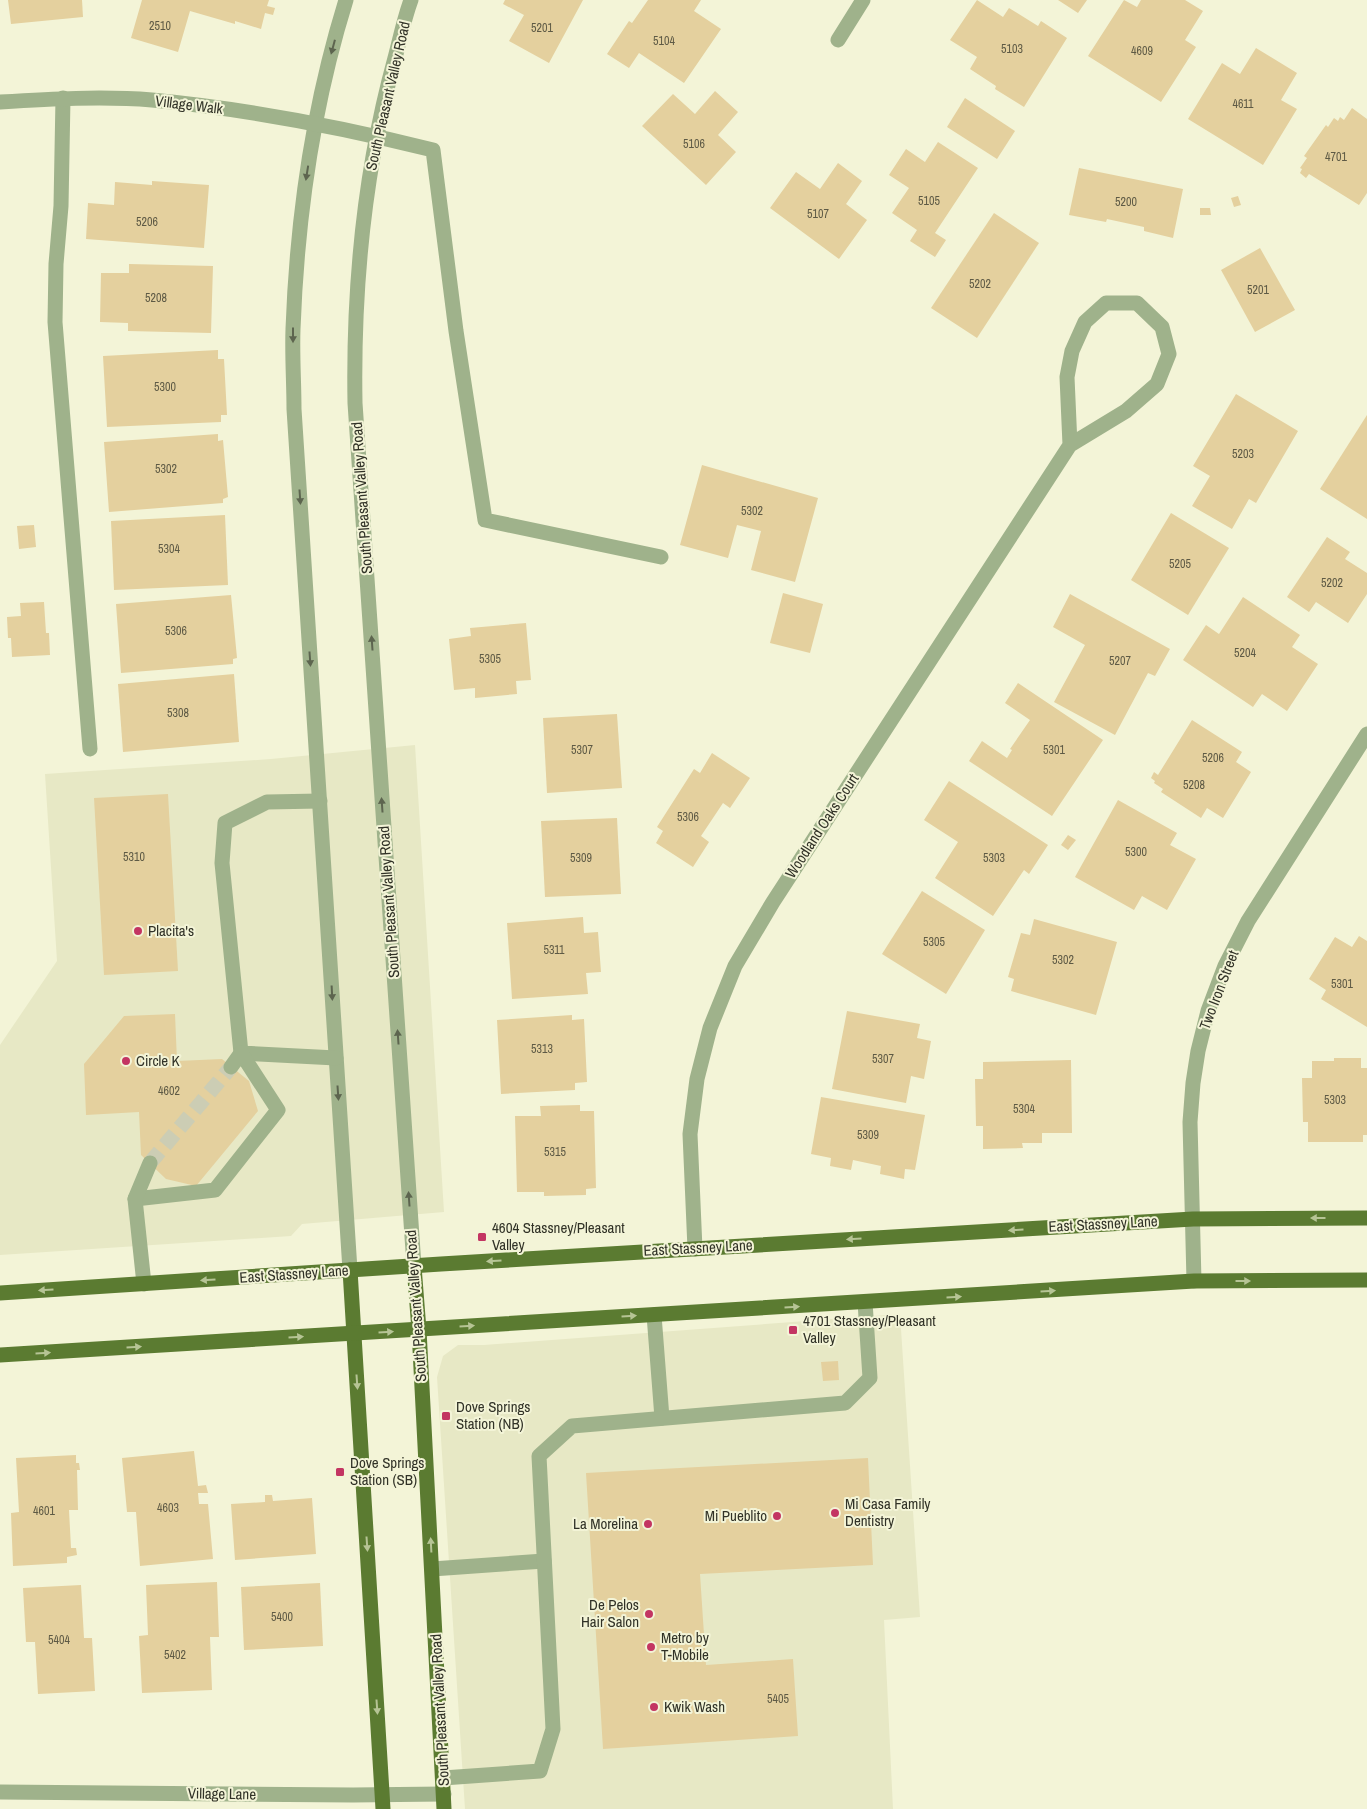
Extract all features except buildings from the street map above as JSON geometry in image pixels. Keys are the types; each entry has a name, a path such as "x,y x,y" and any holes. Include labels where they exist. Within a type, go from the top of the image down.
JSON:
{"main road":[{"name":"East Stassney Lane","path":"0,1293 695,1248 1193,1219 1367,1218"},
{"name":"South Pleasant Valley Road","path":"414,1266 444,1802"},
{"path":"350,1270 383,1802"},
{"path":"0,1355 1194,1281 1367,1280"}],"street":[{"path":"346,0 324,82 304,189 293,331 294,409 350,1270"},
{"name":"South Pleasant Valley Road","path":"411,0 376,136 364,211 357,282 354,354 355,403 414,1266"},
{"path":"838,40 863,0"},
{"path":"63,98 61,206 56,264 55,322 90,749"},
{"name":"Village Walk","path":"0,102 63,98 150,100 223,108 376,136 434,150 456,331 486,520 661,557"},
{"name":"Woodland Oaks Court","path":"695,1248 690,1134 697,1079 710,1028 735,966 773,902 1070,445 1126,411 1157,384 1169,354 1162,327 1137,303 1106,303 1085,322 1072,351 1067,377 1070,445"},
{"name":"Two Iron Street","path":"1194,1281 1190,1122 1198,1051 1208,1011 1225,966 1248,921 1367,734"},
{"path":"135,1199 215,1190 278,1110 241,1053 222,863 225,824 267,802 320,801"},
{"path":"241,1053 336,1058"},
{"path":"231,1067 241,1053"},
{"path":"144,1284 135,1199 150,1163"},
{"path":"443,1778 540,1771 553,1729 538,1456 572,1426 844,1403 870,1378 865,1302"},
{"path":"654,1315 662,1418"},
{"path":"432,1569 544,1561"},
{"name":"Village Lane","path":"0,1792 444,1802"}],"shaded area":[{"path":"415,745 444,1212 302,1224 291,1236 0,1255 0,1045 57,961 45,774 271,759"},
{"path":"900,1314 920,1617 884,1620 893,1809 465,1809 437,1377 443,1356 458,1345 484,1345"}],"tunnel":[{"path":"150,1163 231,1067"}],"place":[{"name":"Placita's","path":"138,931"},
{"name":"Circle K","path":"126,1061"},
{"name":"4604 Stassney/Pleasant Valley","path":"482,1237"},
{"name":"4701 Stassney/Pleasant Valley","path":"793,1330"},
{"name":"Dove Springs Station (NB)","path":"446,1416"},
{"name":"Dove Springs Station (SB)","path":"340,1472"},
{"name":"Mi Casa Family Dentistry","path":"835,1513"},
{"name":"Mi Pueblito","path":"777,1516"},
{"name":"La Morelina","path":"648,1524"},
{"name":"De Pelos Hair Salon","path":"649,1614"},
{"name":"Metro by T-Mobile","path":"651,1647"},
{"name":"Kwik Wash","path":"654,1707"}]}
